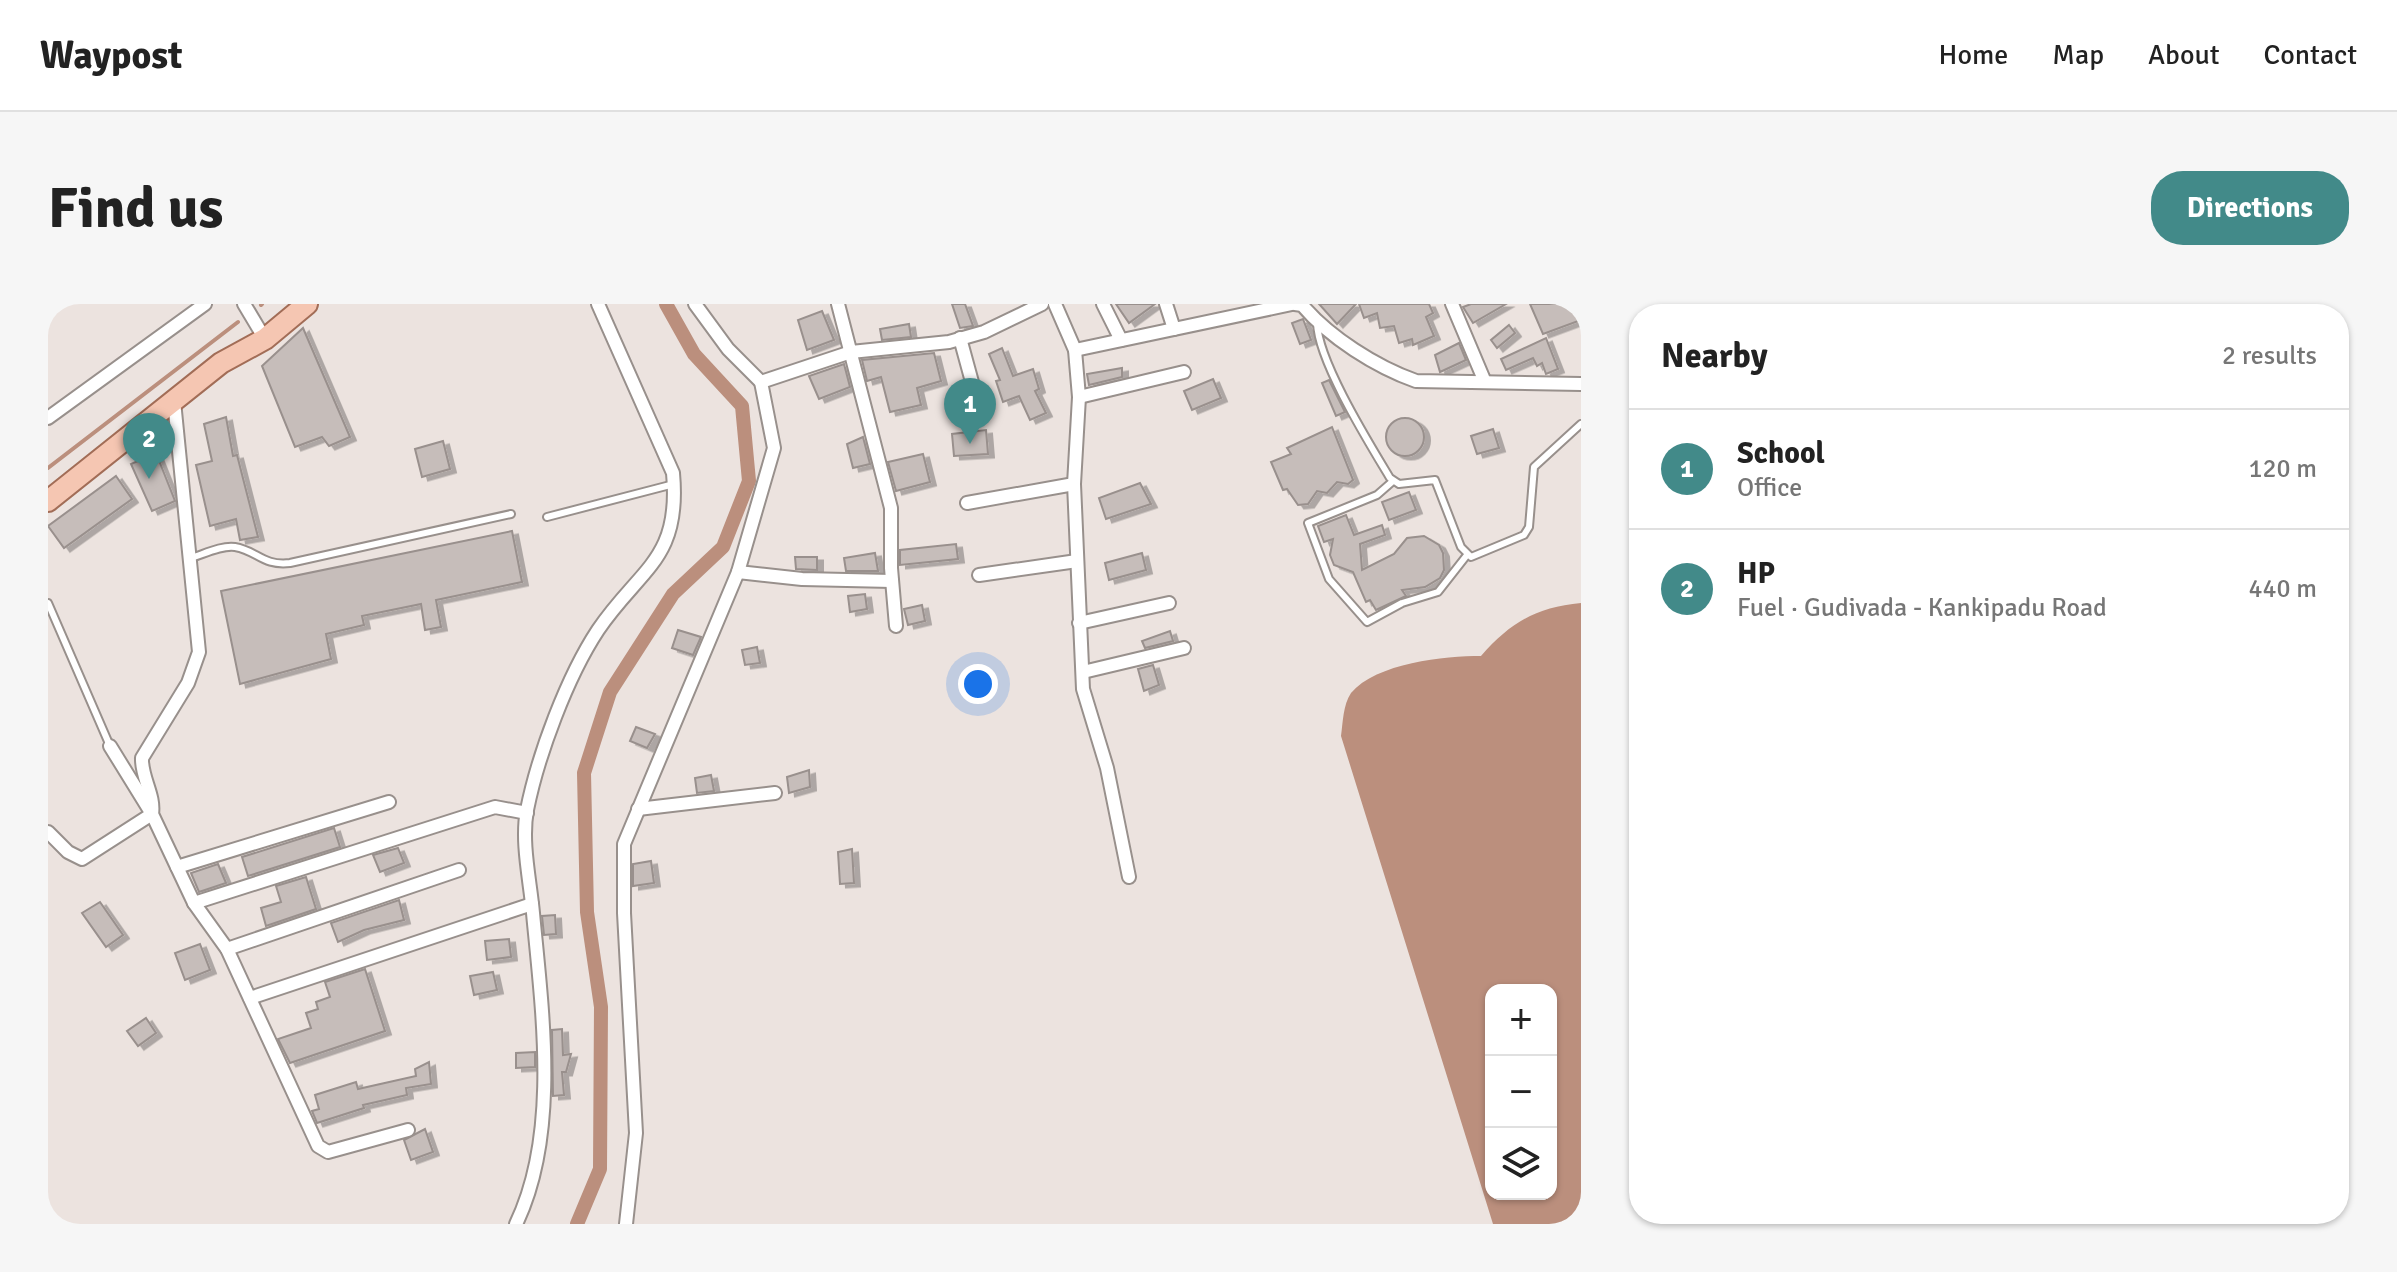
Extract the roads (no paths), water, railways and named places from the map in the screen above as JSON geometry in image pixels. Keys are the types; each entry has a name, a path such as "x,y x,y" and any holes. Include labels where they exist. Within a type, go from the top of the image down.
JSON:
{"main road":[{"path":"48,501 221,363 265,339 307,304"}],"street":[{"path":"48,418 205,304"},
{"path":"244,304 265,339"},
{"path":"516,1224 530,1187 539,1136 544,1063 527,813 540,763 584,654 599,628 662,552 676,504 673,473 598,304"},
{"path":"626,1224 636,1133 624,913 624,844 738,572 774,448 761,382 728,349 695,304"},
{"path":"838,304 891,508 896,626"},
{"path":"761,382 851,352 984,332 1042,304"},
{"path":"1055,304 1075,350 1079,397 1074,484 1083,689 1107,768 1129,877"},
{"path":"1103,304 1121,340"},
{"path":"1166,304 1174,329"},
{"path":"1075,350 1302,304 1317,323 1404,377 1426,382 1581,384"},
{"path":"1452,304 1485,382"},
{"path":"960,338 981,415"},
{"path":"1079,397 1184,372"},
{"path":"152,814 153,805 141,770 142,758 188,683 199,652 174,401"},
{"path":"967,503 1074,484"},
{"path":"979,575 1077,561"},
{"path":"738,572 802,579 892,581"},
{"path":"1079,623 1169,603"},
{"path":"1083,672 1184,648"},
{"path":"110,746 152,814 194,903 227,949 318,1146 328,1152 408,1130"},
{"path":"638,809 775,793"},
{"path":"177,867 389,802"},
{"path":"194,903 495,807 527,813"},
{"path":"48,832 68,852 82,859 152,814"},
{"path":"227,949 459,870"},
{"path":"250,998 532,904"}],"lane":[{"path":"1317,323 1319,342 1332,372 1393,481 1399,484 1435,480 1467,555"},
{"path":"1467,555 1481,555 1524,535 1529,527 1534,467 1581,424"},
{"path":"1393,481 1381,493 1308,523 1329,579 1367,622 1402,603 1438,592 1467,555"},
{"path":"547,517 674,484"},
{"path":"191,558 230,547 241,548 268,564 290,563 511,514"},
{"path":"48,603 110,746"}],"waterway":[{"path":"577,1224 600,1169 601,1007 587,912 584,773 610,692 673,594 723,547 749,481 742,406 694,354 666,304"},
{"path":"48,468 238,322"}],"place":[{"name":"School","path":"970,444"},
{"name":"HP","path":"149,479"}]}
